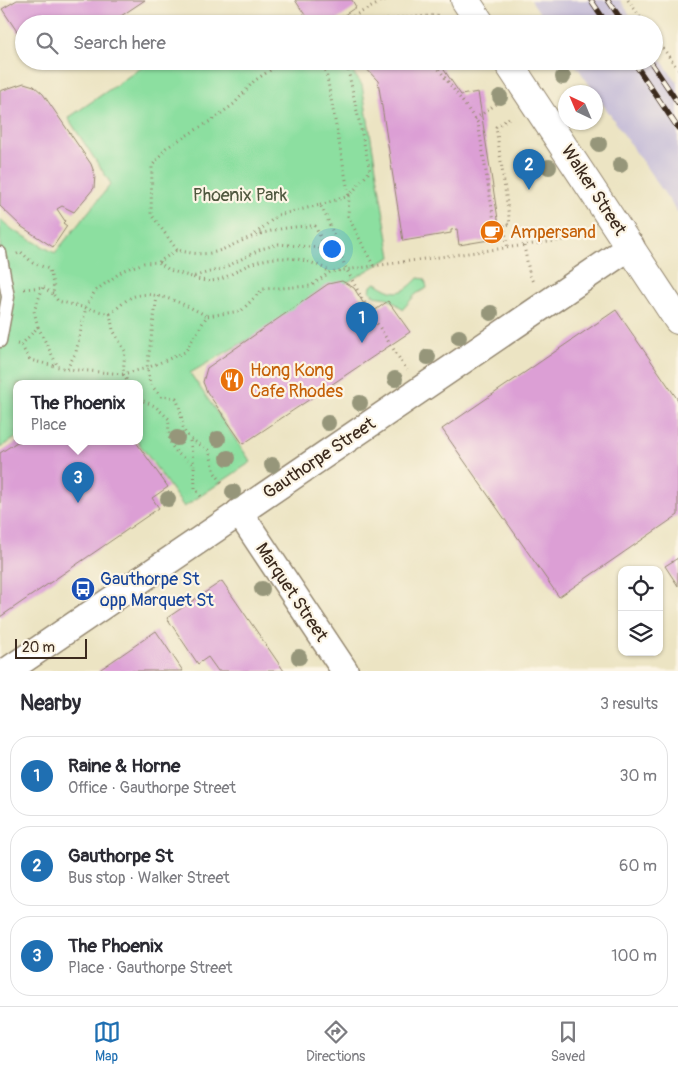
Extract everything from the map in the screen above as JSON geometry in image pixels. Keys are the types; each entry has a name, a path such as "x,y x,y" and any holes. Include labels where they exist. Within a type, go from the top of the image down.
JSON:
{"street":[{"path":"465,0 475,15"},
{"name":"Walker Street","path":"513,70 678,320"},
{"name":"Gauthorpe Street","path":"7,671 239,512 625,238"},
{"name":"Marquet Street","path":"239,512 345,671"}],"lane":[{"path":"0,341 8,297 1,256"}],"path":[{"path":"356,15 385,0"},
{"path":"628,0 639,15"},
{"path":"663,48 678,69"},
{"path":"192,277 224,268 261,249 279,244 320,248 322,241 315,226 279,229 253,236 222,251 195,255 177,250 151,214 152,166 166,148 234,104 254,81 270,70"},
{"path":"326,70 349,196 348,216 374,267"},
{"path":"253,236 278,215 349,196 370,171 348,70"},
{"path":"440,70 478,123 495,227 510,224 496,127 509,118"},
{"path":"475,119 499,102"},
{"path":"320,205 330,221 347,270 392,347"},
{"path":"504,225 508,249"},
{"path":"110,314 133,297 157,296 182,302 207,316 241,312 263,289 311,286 330,272 583,238 625,238"},
{"path":"524,246 530,276"},
{"path":"67,369 76,352 86,307 95,291 124,270 159,262 177,250"},
{"path":"1,256 21,252 34,263 49,269 54,288 53,294"},
{"path":"159,262 169,270 201,281 218,281 255,262 277,257 318,263 330,272"},
{"path":"22,290 36,286 44,287 58,301 110,314"},
{"path":"44,287 34,311 38,327 58,367"},
{"path":"157,296 147,368 150,384 160,396 176,398 182,412 182,430 190,440 209,450 215,473 224,485"},
{"path":"110,314 113,330 125,351 123,374 127,380"},
{"path":"38,327 21,345 30,360 67,369 123,374 147,368 185,352 207,316"},
{"path":"143,401 155,406 169,419 167,438 176,452 194,466"},
{"path":"190,440 195,488 203,499"}],"shaded area":[{"path":"531,0 620,0 630,15 541,15"},
{"path":"663,63 678,84 678,213 603,104 603,85 590,85 579,70 663,70"}],"green space":[{"name":"Phoenix Park","path":"138,70 351,70 362,85 391,257 190,373 251,462 184,507 140,445 143,445 143,380 13,380 13,440 0,448 0,219 13,230 55,253 111,184 68,118"},
{"path":"418,278 425,279 427,288 416,294 403,309 388,298 374,296 370,291 371,286 376,283 389,290 398,292 408,288"}],"building":[{"path":"17,0 145,0 122,15 15,15 15,28 2,9"},
{"path":"295,0 352,0 356,7 344,15 305,15"},
{"path":"368,70 444,70 461,95 478,92 501,238 459,245 457,229 451,230 451,233 403,241 378,81"},
{"path":"24,83 34,86 43,94 91,164 95,175 94,188 74,212 62,206 57,209 65,221 63,223 67,226 53,247 22,227 0,206 0,91"},
{"path":"342,281 354,288 370,314 388,301 410,332 243,444 207,392 203,382 207,368 328,284"},
{"path":"616,310 678,400 678,515 559,597 442,429"},
{"path":"13,445 138,445 168,487 152,498 159,508 0,617 0,453"},
{"path":"678,558 678,586 665,566"},
{"path":"222,581 284,671 218,671 208,657 198,664 167,618"},
{"path":"156,631 183,671 98,671 117,658"}],"railway":[{"path":"591,0 601,15"},
{"path":"608,0 618,15"},
{"path":"639,70 678,128"},
{"path":"656,70 678,103"}],"place":[{"name":"Gauthorpe St","path":"529,190"},
{"name":"Ampersand","path":"492,232"},
{"name":"Raine & Horne","path":"362,343"},
{"name":"Hong Kong Cafe Rhodes","path":"232,380"},
{"name":"The Phoenix","path":"78,503"},
{"name":"Gauthorpe St opp Marquet St","path":"83,589"}]}
